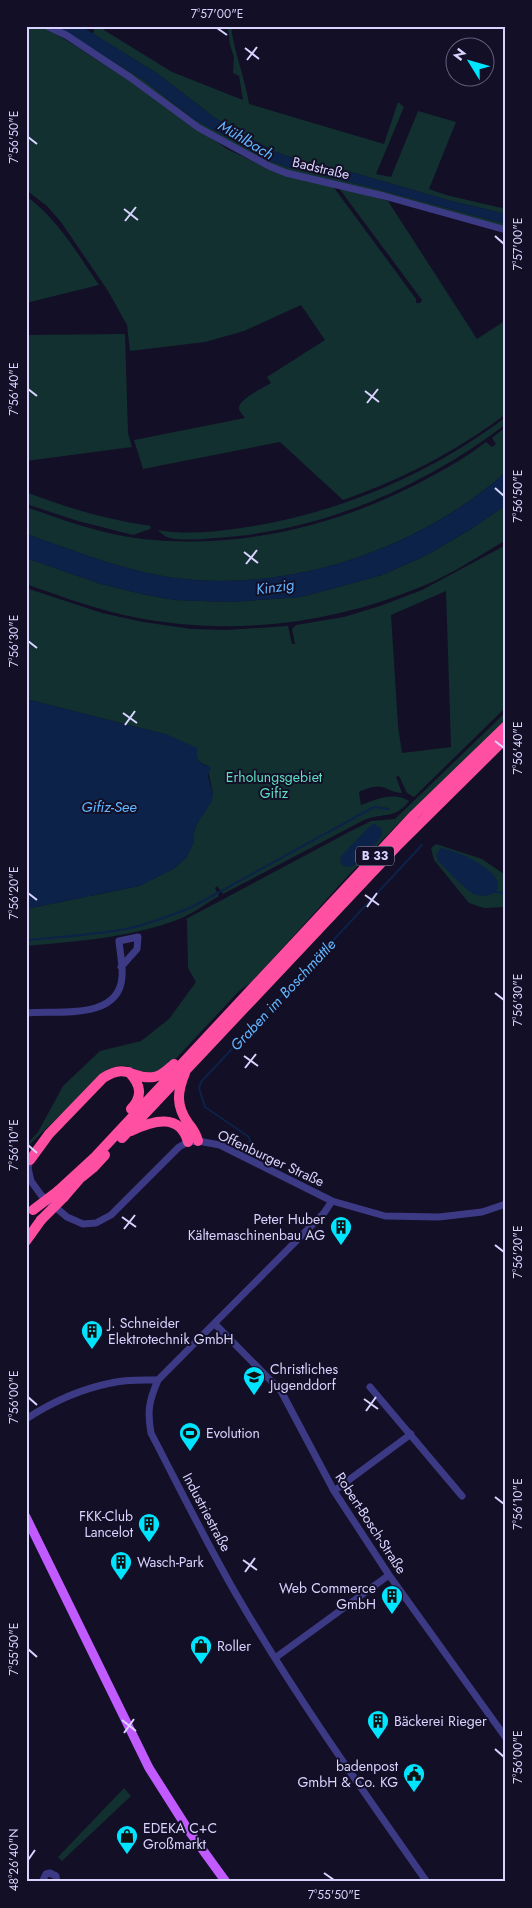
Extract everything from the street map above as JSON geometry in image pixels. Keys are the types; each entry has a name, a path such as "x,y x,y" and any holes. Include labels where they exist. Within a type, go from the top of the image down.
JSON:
{"highway":[{"name":"B 33","path":"26,1233 42,1220 61,1194 414,815 506,726"},
{"name":"B 33","path":"82,1172 93,1168 397,846 506,738"},
{"path":"27,1163 49,1134 103,1078 114,1071 121,1070 142,1076 154,1077 162,1074 190,1055"},
{"path":"188,1068 178,1094 178,1104 196,1132 193,1141"},
{"path":"82,1172 96,1148 137,1103 140,1088 137,1080 129,1072"},
{"path":"125,1134 153,1122 164,1121 180,1126 193,1141"},
{"name":"B 33","path":"30,1212 61,1194"},
{"path":"26,1241 42,1220"}],"main road":[{"path":"28,1519 149,1768 189,1831 226,1882"}],"street":[{"name":"Badstraße","path":"47,26 66,35 131,78 205,132 269,166 286,173 384,196 506,230"},
{"path":"26,1013 83,1011 100,1007 116,996 122,978 121,967"},
{"path":"27,1163 31,1181 41,1195 67,1217 83,1224 96,1223 111,1215 179,1147 193,1141"},
{"name":"Offenburger Straße","path":"193,1141 220,1145 332,1201 385,1216 456,1215 482,1212 506,1204"},
{"path":"26,1419 46,1406 78,1392 113,1382 158,1380 324,1213 332,1201"},
{"name":"Robert-Bosch-Straße","path":"215,1324 281,1391 334,1491 389,1575 506,1738"},
{"name":"Industriestraße","path":"158,1380 150,1398 148,1414 151,1433 236,1594 275,1658 335,1749 427,1882"},
{"path":"370,1387 462,1496"},
{"path":"334,1491 411,1434"},
{"path":"275,1658 389,1575"},
{"path":"42,1882 46,1874 50,1873 56,1876 57,1882"}],"green space":[{"path":"26,26 42,26 49,29 142,89 227,149 278,173 332,185 416,299 416,303 420,303 422,300 338,187 388,201 477,339 506,320 506,414 467,441 428,463 387,483 343,500 280,442 143,469 134,440 245,418 240,412 240,405 247,397 271,383 267,377 325,340 301,305 244,331 205,342 130,351 127,325 108,291 61,222 47,206 26,190"},
{"path":"50,26 56,26 145,81 192,118 271,161 287,167 366,186 506,224 506,228 272,165 217,136"},
{"path":"95,26 102,26 104,30 172,72 243,100 239,76 233,73 234,57 228,28 228,26 231,26 249,104 384,144 398,102 404,107 376,174 391,177 418,111 456,122 429,189 446,195 506,209 506,214 451,201 358,174 301,161 273,151 215,118 158,74 93,34"},
{"path":"26,196 48,215 75,249 99,285 26,303"},
{"path":"125,334 128,433 132,447 26,461 26,335"},
{"path":"506,417 506,424 440,468 369,502 332,516 255,534 193,540 166,537 158,530 200,532 241,528 277,522 347,502 414,474 446,457"},
{"path":"506,427 506,472 472,499 434,523 394,543 351,560 308,571 263,579 219,581 175,578 137,571 81,554 26,534 26,507 98,531 143,539 218,541 292,530 364,508 399,493 446,468 486,442 492,447 496,444 492,438"},
{"path":"26,492 88,513 151,526 150,529 133,535 78,521 26,504"},
{"path":"506,505 506,540 455,570 423,586 354,610 319,618 247,626 174,623 110,612 26,584 26,558 101,584 175,600 229,602 301,597 382,575 427,555 471,529"},
{"name":"Erholungsgebiet Gifiz","path":"506,545 506,707 414,797 407,793 399,776 396,777 402,793 376,786 359,793 361,805 385,797 397,797 409,801 404,807 394,813 364,820 223,894 217,886 215,888 219,896 182,918 163,925 125,934 26,946 26,909 139,886 173,869 186,858 194,842 193,834 197,824 213,794 207,765 200,762 196,756 168,735 26,699 26,588 102,613 143,622 192,629 226,630 288,626 292,644 295,644 292,629 296,625 344,617 422,590","holes":["446,591 451,747 402,753 398,726 391,615"]},
{"path":"506,712 506,719 394,828 344,880 252,982 239,991 170,1065 160,1071 151,1072 143,1072 122,1066 106,1071 27,1147 26,1152 26,1145 38,1132 63,1086 100,1051 141,1041 169,1019 196,982 188,968 186,919 371,821 395,819"},
{"path":"436,844 482,859 504,874 506,907 484,908 469,903 434,860 431,848"},
{"path":"124,1788 131,1796 62,1861 58,1857"}],"water":[{"name":"Mühlbach","path":"56,26 81,26 158,74 215,118 273,151 301,161 358,174 451,201 506,214 506,224 366,186 287,167 271,161 192,118 145,81"},
{"name":"Kinzig","path":"506,472 506,505 471,529 427,555 382,575 301,597 229,602 175,600 101,584 26,558 26,534 81,554 137,571 175,578 219,581 263,579 308,571 351,560 394,543 434,523 472,499"},
{"name":"Gifiz-See","path":"26,699 168,735 197,748 197,760 211,767 208,776 213,794 212,801 197,824 193,834 194,842 186,858 173,869 139,886 26,909"},
{"path":"375,824 382,829 382,835 368,853 350,867 340,862 342,855 371,825"},
{"path":"441,848 463,855 487,869 497,880 498,885 495,892 481,896 476,895 458,882 438,861 436,855"}],"waterway":[{"path":"26,940 114,931 168,917 192,907 374,807 389,809"},
{"name":"Graben im Boschmättle","path":"250,1142 249,1137 205,1107 199,1088 201,1082 422,845"},
{"path":"493,891 506,894"}],"place":[{"name":"Peter Huber Kältemaschinenbau AG","path":"341,1246"},
{"name":"J. Schneider Elektrotechnik GmbH","path":"92,1350"},
{"name":"Christliches Jugenddorf","path":"254,1396"},
{"name":"Evolution","path":"190,1452"},
{"name":"FKK-Club Lancelot","path":"149,1543"},
{"name":"Wasch-Park","path":"121,1581"},
{"name":"Web Commerce GmbH","path":"392,1615"},
{"name":"Roller","path":"201,1665"},
{"name":"Bäckerei Rieger","path":"378,1740"},
{"name":"badenpost GmbH & Co. KG","path":"414,1793"},
{"name":"EDEKA C+C Großmarkt","path":"127,1855"}]}
